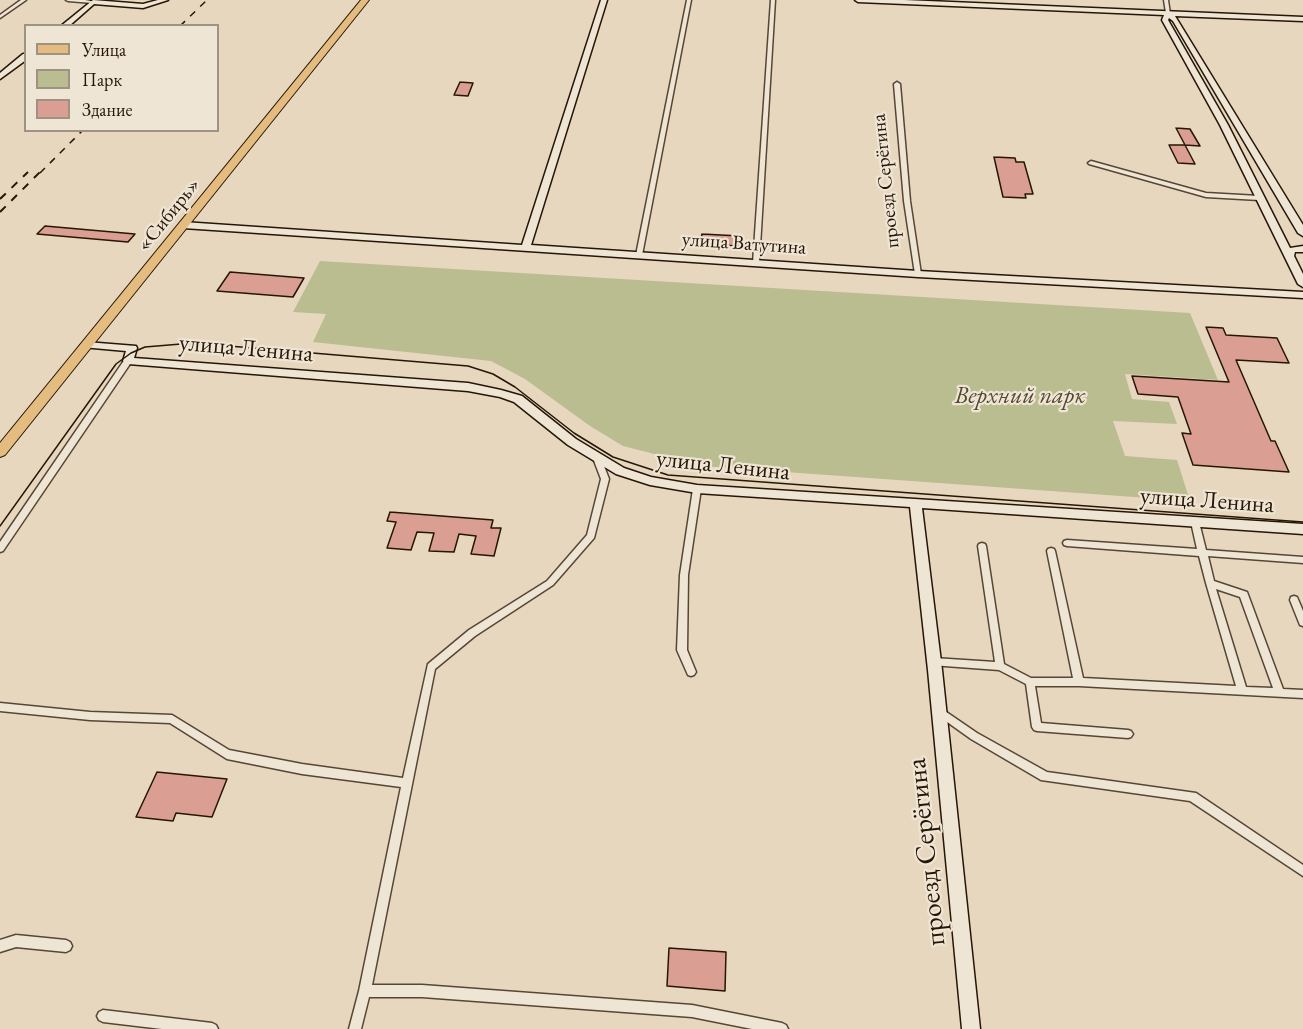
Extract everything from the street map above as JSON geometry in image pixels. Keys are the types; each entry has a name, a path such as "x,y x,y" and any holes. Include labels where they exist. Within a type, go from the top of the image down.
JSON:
{"main road":[{"name":"«Сибирь»","path":"0,452 365,0"}],"street":[{"path":"0,17 24,0"},
{"path":"68,0 143,6 165,0"},
{"path":"526,248 604,0"},
{"path":"639,255 689,0"},
{"path":"756,263 773,0"},
{"path":"858,0 1303,19"},
{"path":"1166,0 1168,13 1165,20 1224,125 1303,284"},
{"path":"66,24 93,2"},
{"path":"1168,13 1176,20 1303,233"},
{"path":"0,77 24,58"},
{"name":"проезд Серёгина","path":"897,84 907,201 918,274"},
{"path":"1091,163 1206,195 1259,198"},
{"name":"улица Ватутина","path":"183,225 918,274 1303,295"},
{"path":"1289,256 1292,250 1303,249"},
{"path":"0,549 128,362 132,348 86,345"},
{"name":"улица Ленина","path":"128,362 468,387 501,394 518,399 572,442 620,471 650,481 697,489 1303,529"},
{"path":"355,1029 365,991 430,667 472,633 550,583 591,536 605,480 597,458"},
{"path":"691,672 682,650 683,587 697,489"},
{"name":"проезд Серёгина","path":"915,502 971,1029"},
{"path":"1195,522 1210,583 1242,690"},
{"path":"1067,543 1303,560"},
{"path":"982,546 1000,666"},
{"path":"1051,551 1079,682"},
{"path":"1210,583 1244,595 1279,692"},
{"path":"1294,600 1303,622"},
{"path":"934,666 1000,666 1030,682 1079,682 1303,694"},
{"path":"1030,682 1037,728 1128,734"},
{"path":"0,707 90,716 172,719 227,754 302,769 406,783"},
{"path":"938,710 974,736 1045,777 1192,796 1303,871"},
{"path":"0,946 16,941 66,946"},
{"path":"365,991 422,991 692,1011 782,1029"},
{"path":"103,1016 212,1029"}],"green space":[{"name":"Верхний парк","path":"320,261 1190,313 1218,380 1125,374 1132,399 1169,402 1177,424 1113,421 1125,456 1177,460 1190,501 702,466 623,446 590,426 525,379 491,361 313,342 326,314 293,312"}],"building":[{"path":"460,82 473,83 468,96 454,95"},
{"path":"1176,128 1190,129 1200,146 1185,145"},
{"path":"1169,145 1185,145 1195,164 1178,163"},
{"path":"994,157 1015,158 1016,162 1024,162 1033,194 1025,194 1026,198 1003,197"},
{"path":"45,226 135,234 128,242 37,234"},
{"path":"702,234 740,236 739,246 700,244"},
{"path":"230,272 304,278 293,297 217,291"},
{"path":"1206,327 1223,328 1226,335 1277,338 1289,363 1236,360 1271,441 1275,441 1289,472 1193,465 1182,433 1191,434 1178,397 1138,394 1132,376 1229,382"},
{"path":"390,512 493,520 491,528 501,528 494,556 471,554 476,536 459,534 454,552 429,551 434,533 417,532 411,550 387,548 396,522 387,521"},
{"path":"157,772 227,779 212,817 176,813 173,821 136,817"},
{"path":"669,948 726,952 725,991 667,986"}],"tram line":[{"path":"0,526 116,364 131,353 145,347 193,343 468,366 493,374 515,387 574,433 613,457 668,475 1303,522"}],"railway":[{"path":"182,24 207,0"},
{"path":"40,173 81,132"},
{"path":"0,212 41,171"},
{"path":"0,199 28,172"}]}
